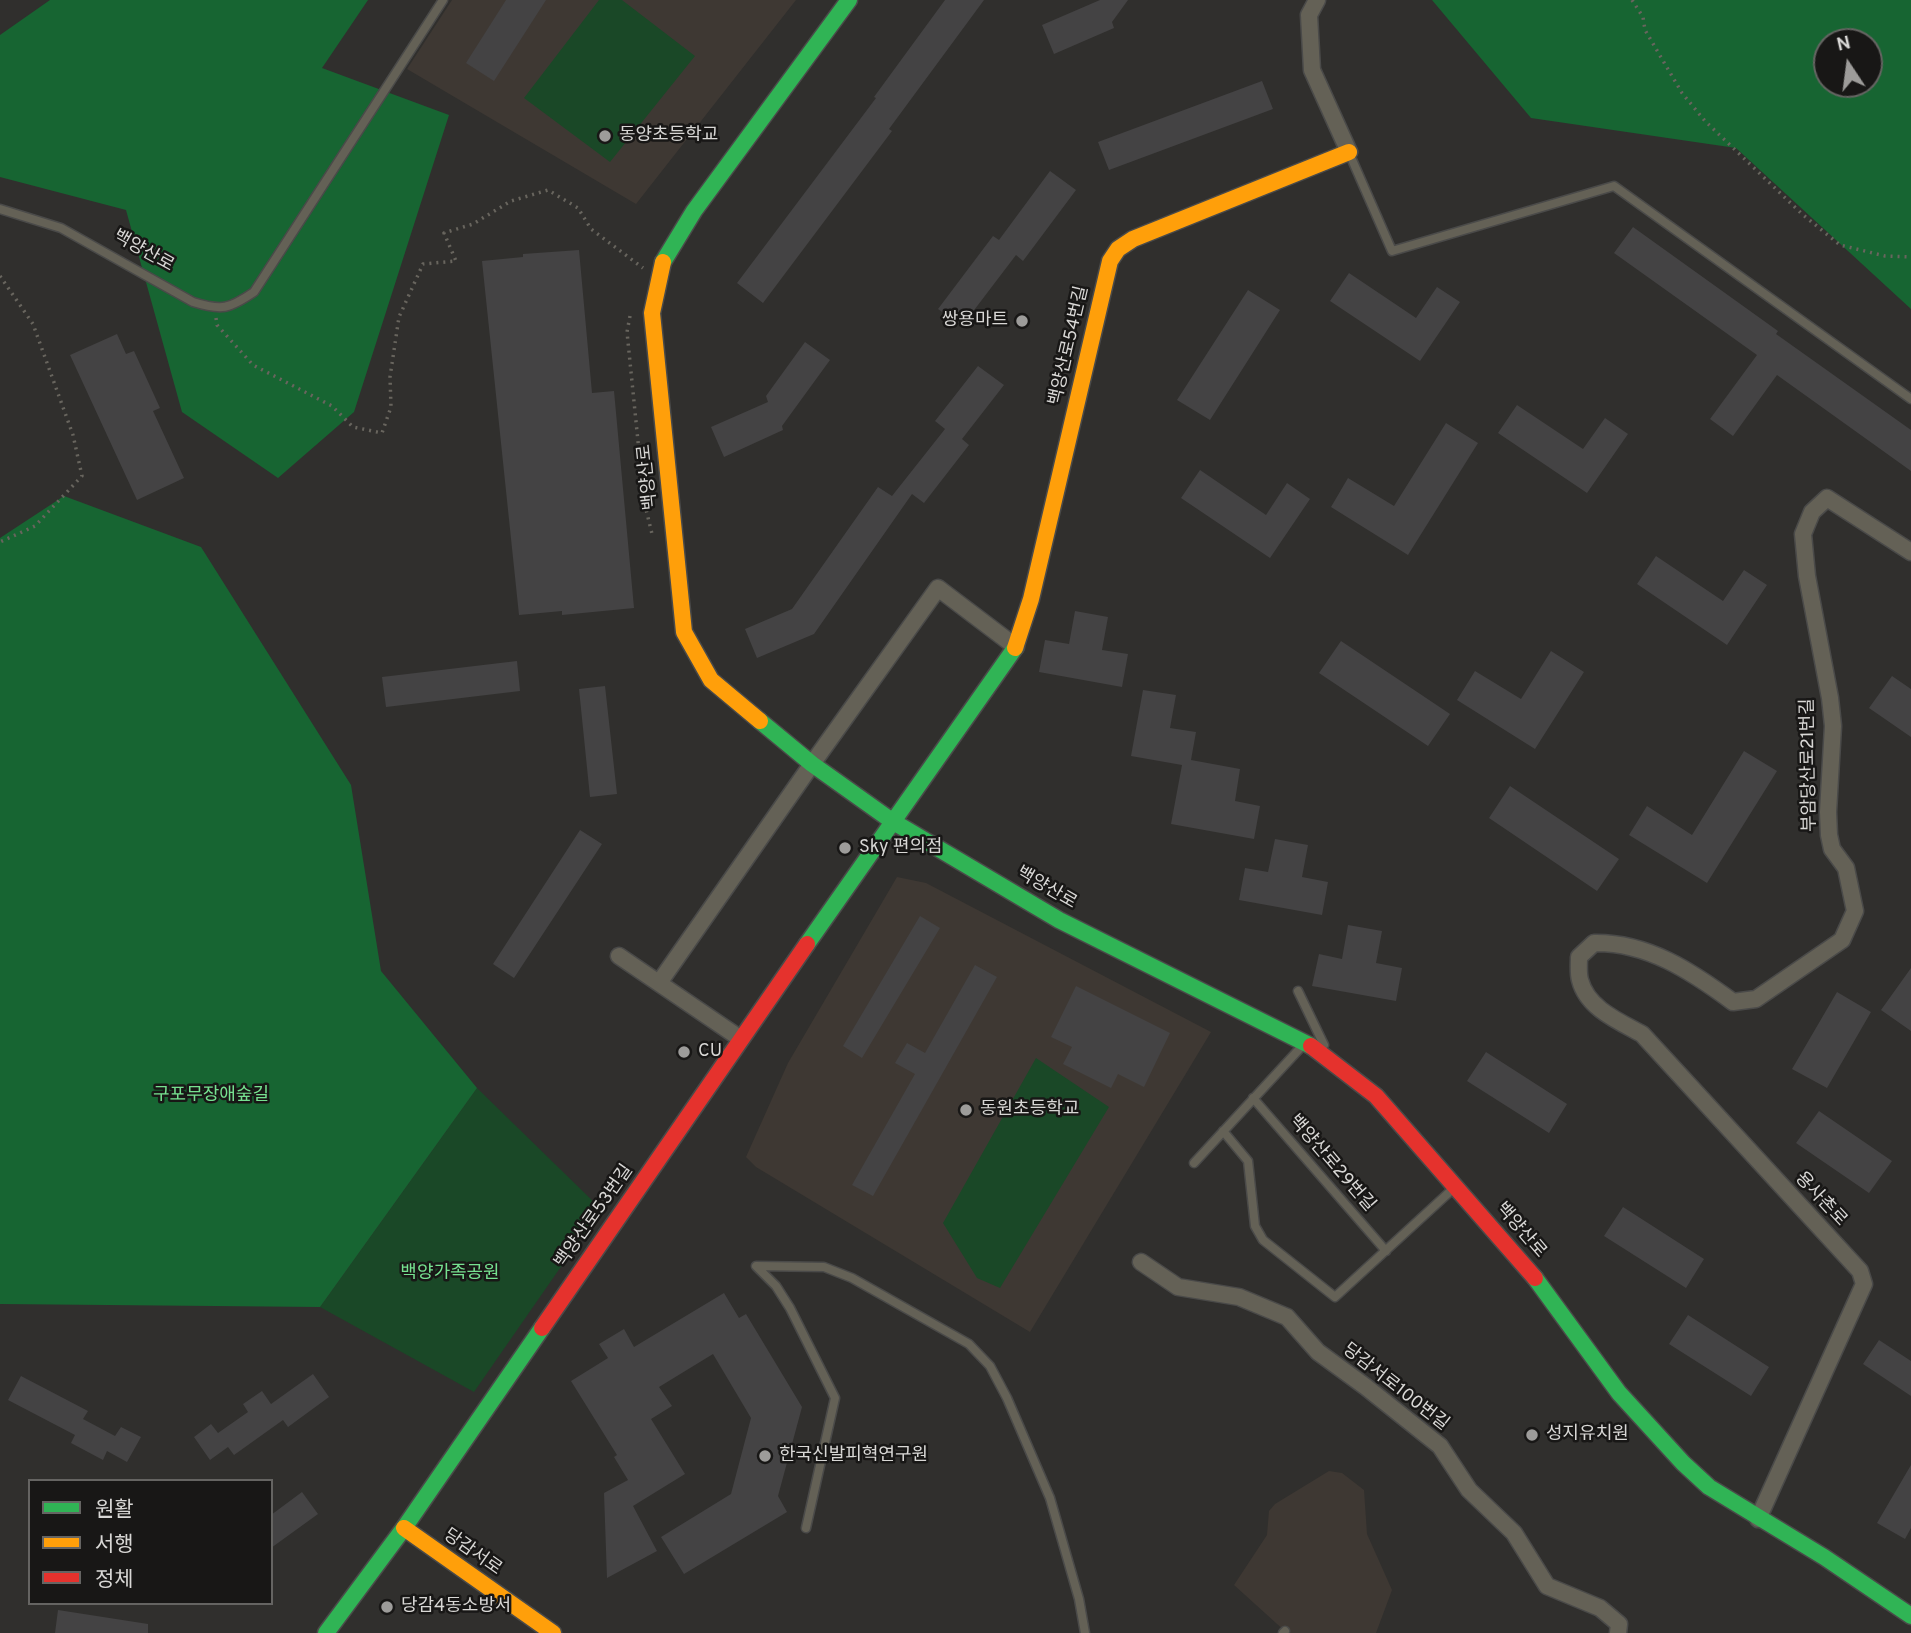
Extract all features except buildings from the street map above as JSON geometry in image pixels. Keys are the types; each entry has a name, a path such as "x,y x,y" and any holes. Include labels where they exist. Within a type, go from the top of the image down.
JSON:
{"street":[{"name":"백양산로","path":"849,0 687,221 663,261 652,313 684,632 711,680 812,764 892,821 1059,920 1306,1042 1330,1058 1376,1096 1456,1186 1528,1269 1619,1393 1646,1425 1709,1487 1824,1557 1911,1616"},
{"path":"1317,0 1309,15 1312,70 1349,152"},
{"name":"백양산로54번길","path":"892,821 1016,646 1031,599 1110,261 1118,249 1133,239 1349,152"},
{"name":"부암당산로21번길","path":"1578,957 1594,943 1614,942 1634,946 1667,959 1733,1002 1756,999 1842,940 1855,911 1846,868 1832,849 1829,835 1833,726 1802,534 1812,512 1827,498 1911,552"},
{"path":"659,983 938,588 1016,646"},
{"name":"백양산로53번길","path":"326,1633 404,1528 892,821"},
{"path":"619,956 741,1039"},
{"name":"용사촌로","path":"1578,957 1580,980 1590,1000 1613,1018 1642,1034 1860,1271 1864,1284 1758,1519"},
{"name":"당감서로100번길","path":"1141,1262 1178,1287 1239,1297 1287,1317 1318,1352 1440,1446 1469,1490 1514,1533 1547,1586 1600,1608 1618,1628"},
{"name":"당감서로","path":"404,1528 553,1633"}],"lane":[{"path":"215,309 236,304 254,292 443,0"},
{"path":"1349,152 1392,251 1614,186 1911,399"},
{"name":"백양산로","path":"0,209 61,228 193,302 215,309"},
{"path":"1298,992 1330,1058"},
{"path":"1194,1163 1306,1042"},
{"name":"백양산로29번길","path":"1253,1098 1386,1251"},
{"path":"1223,1131 1248,1161 1255,1226 1262,1240 1335,1297 1456,1186"},
{"path":"806,1528 835,1398 790,1308 776,1286 756,1265 824,1267 852,1278 968,1344 990,1366 1007,1398 1050,1498 1079,1599 1085,1633"}],"path":[{"path":"1632,0 1643,18 1645,30 1682,93 1705,121 1802,214 1840,245 1885,256 1911,257"},
{"path":"215,309 217,325 253,365 332,406 352,427 382,433 391,407 390,377 398,317 424,264 456,261 444,233 472,224 511,201 548,190 578,208 591,229 641,267 638,279"},
{"path":"0,276 33,324 73,435 82,476 35,526 0,542"},
{"path":"632,306 627,332 644,501 653,538"}],"shaded area":[{"name":"동양초등학교","path":"452,0 796,0 636,204 407,69"},
{"name":"동원초등학교","path":"897,877 926,883 1211,1032 1030,1332 756,1167 746,1157 788,1063"},
{"path":"1329,1471 1342,1473 1364,1490 1367,1534 1392,1590 1376,1633 1287,1633 1234,1585 1267,1535 1269,1511 1275,1504"}],"green space":[{"path":"50,0 368,0 322,68 449,115 354,412 278,478 182,412 126,210 0,177 0,35"},
{"path":"599,0 622,0 695,56 610,162 524,98"},
{"path":"1432,0 1911,0 1911,309 1736,148 1531,118"},
{"name":"구포무장애숲길","path":"64,496 201,547 351,785 381,971 477,1088 320,1307 0,1304 0,538"},
{"path":"1036,1058 1109,1107 1000,1288 977,1278 943,1223"},
{"name":"백양가족공원","path":"477,1088 601,1209 474,1392 320,1307"}],"traffic: fast":[{"path":"663,262 694,211 849,0"},
{"path":"807,944 1015,648"},
{"path":"760,721 812,764 892,821 1059,920 1311,1046"},
{"path":"1535,1278 1619,1393 1683,1463 1709,1487 1824,1557 1911,1616"},
{"path":"326,1633 404,1528 542,1328"}],"traffic: slow":[{"path":"1015,648 1031,599 1110,261 1118,249 1133,239 1349,152"},
{"path":"663,262 652,313 684,632 711,680 760,721"},
{"path":"404,1528 553,1633"}],"traffic: jam":[{"path":"542,1328 807,944"},
{"path":"1311,1046 1376,1096 1535,1278"}],"place":[{"name":"동양초등학교","path":"605,136"},
{"name":"쌍용마트","path":"1022,321"},
{"name":"Sky 편의점","path":"845,848"},
{"name":"CU","path":"684,1052"},
{"name":"동원초등학교","path":"966,1110"},
{"name":"성지유치원","path":"1532,1435"},
{"name":"한국신발피혁연구원","path":"765,1456"},
{"name":"당감4동소방서","path":"387,1607"}]}
